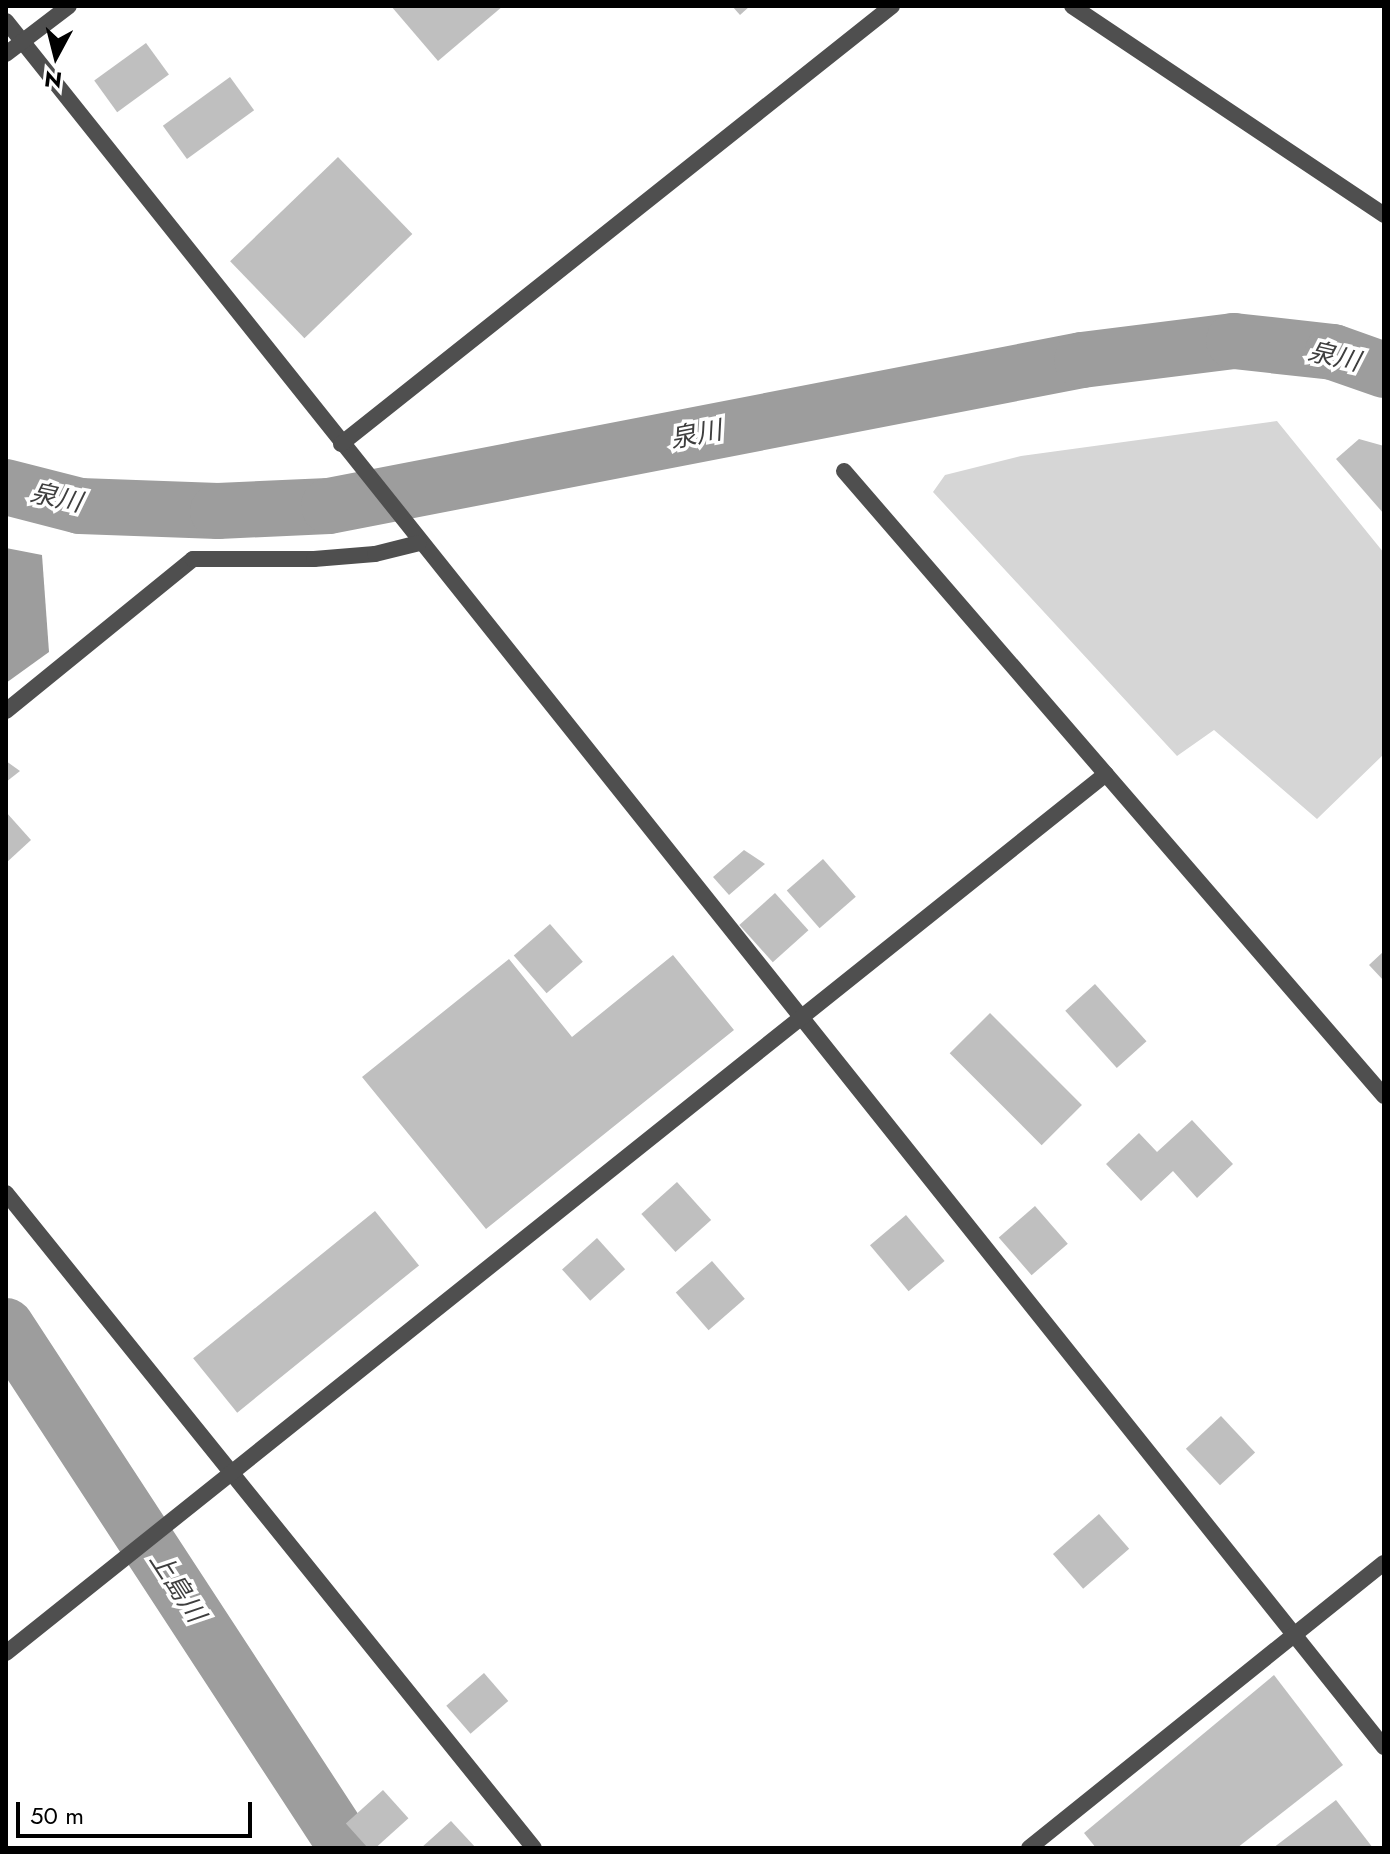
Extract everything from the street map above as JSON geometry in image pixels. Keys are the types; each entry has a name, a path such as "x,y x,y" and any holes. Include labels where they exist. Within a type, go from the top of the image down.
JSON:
{"street":[{"path":"6,54 69,6"},
{"path":"341,444 892,6"},
{"path":"1072,6 1384,215"},
{"path":"6,21 341,444 377,481 419,543 1384,1747"},
{"path":"844,471 1384,1096"},
{"path":"6,711 193,559 314,559 375,554 419,543"},
{"path":"6,1653 157,1535 227,1472 797,1016 1106,774"},
{"path":"6,1193 227,1472 534,1848"},
{"path":"1029,1848 1384,1563"}],"shaded area":[{"path":"1277,421 1384,553 1384,754 1317,819 1214,730 1177,756 933,492 945,475 1021,456"},
{"path":"6,548 42,555 49,652 6,683"}],"building":[{"path":"391,6 503,6 438,61"},
{"path":"732,6 750,6 740,15"},
{"path":"146,43 169,75 117,112 94,81"},
{"path":"230,77 254,110 187,159 163,126"},
{"path":"338,157 412,234 304,338 230,261"},
{"path":"1359,439 1384,446 1384,514 1336,459"},
{"path":"6,761 20,771 6,782"},
{"path":"6,812 31,840 6,863"},
{"path":"744,850 765,864 729,895 713,877"},
{"path":"823,859 856,897 820,928 787,890"},
{"path":"775,893 808,930 773,962 739,925"},
{"path":"550,924 583,962 547,993 514,955"},
{"path":"1384,951 1384,981 1369,965"},
{"path":"673,955 734,1030 486,1229 362,1077 509,959 572,1037"},
{"path":"1095,984 1147,1041 1117,1068 1065,1011"},
{"path":"990,1013 1082,1105 1042,1145 950,1053"},
{"path":"1192,1120 1233,1164 1197,1198 1173,1171 1141,1201 1106,1164 1139,1133 1157,1152"},
{"path":"677,1182 711,1220 675,1252 641,1214"},
{"path":"1035,1206 1068,1244 1032,1275 999,1237"},
{"path":"375,1211 419,1265 237,1413 193,1358"},
{"path":"906,1215 945,1261 909,1291 870,1245"},
{"path":"597,1238 625,1269 590,1301 562,1269"},
{"path":"712,1261 745,1299 709,1330 676,1292"},
{"path":"1221,1416 1255,1453 1220,1485 1186,1449"},
{"path":"1099,1514 1129,1549 1083,1589 1053,1554"},
{"path":"484,1673 508,1701 471,1734 446,1706"},
{"path":"1274,1675 1343,1765 1237,1848 1096,1848 1084,1833"},
{"path":"383,1790 408,1818 375,1848 368,1848 346,1823"},
{"path":"1336,1800 1373,1848 1273,1848"},
{"path":"451,1821 476,1848 421,1848"}],"waterway":[{"name":"泉川","path":"6,487 80,506 218,511 329,506 1082,360 1234,341 1333,352 1384,370"},
{"name":"上島川","path":"6,1326 347,1848"}]}
